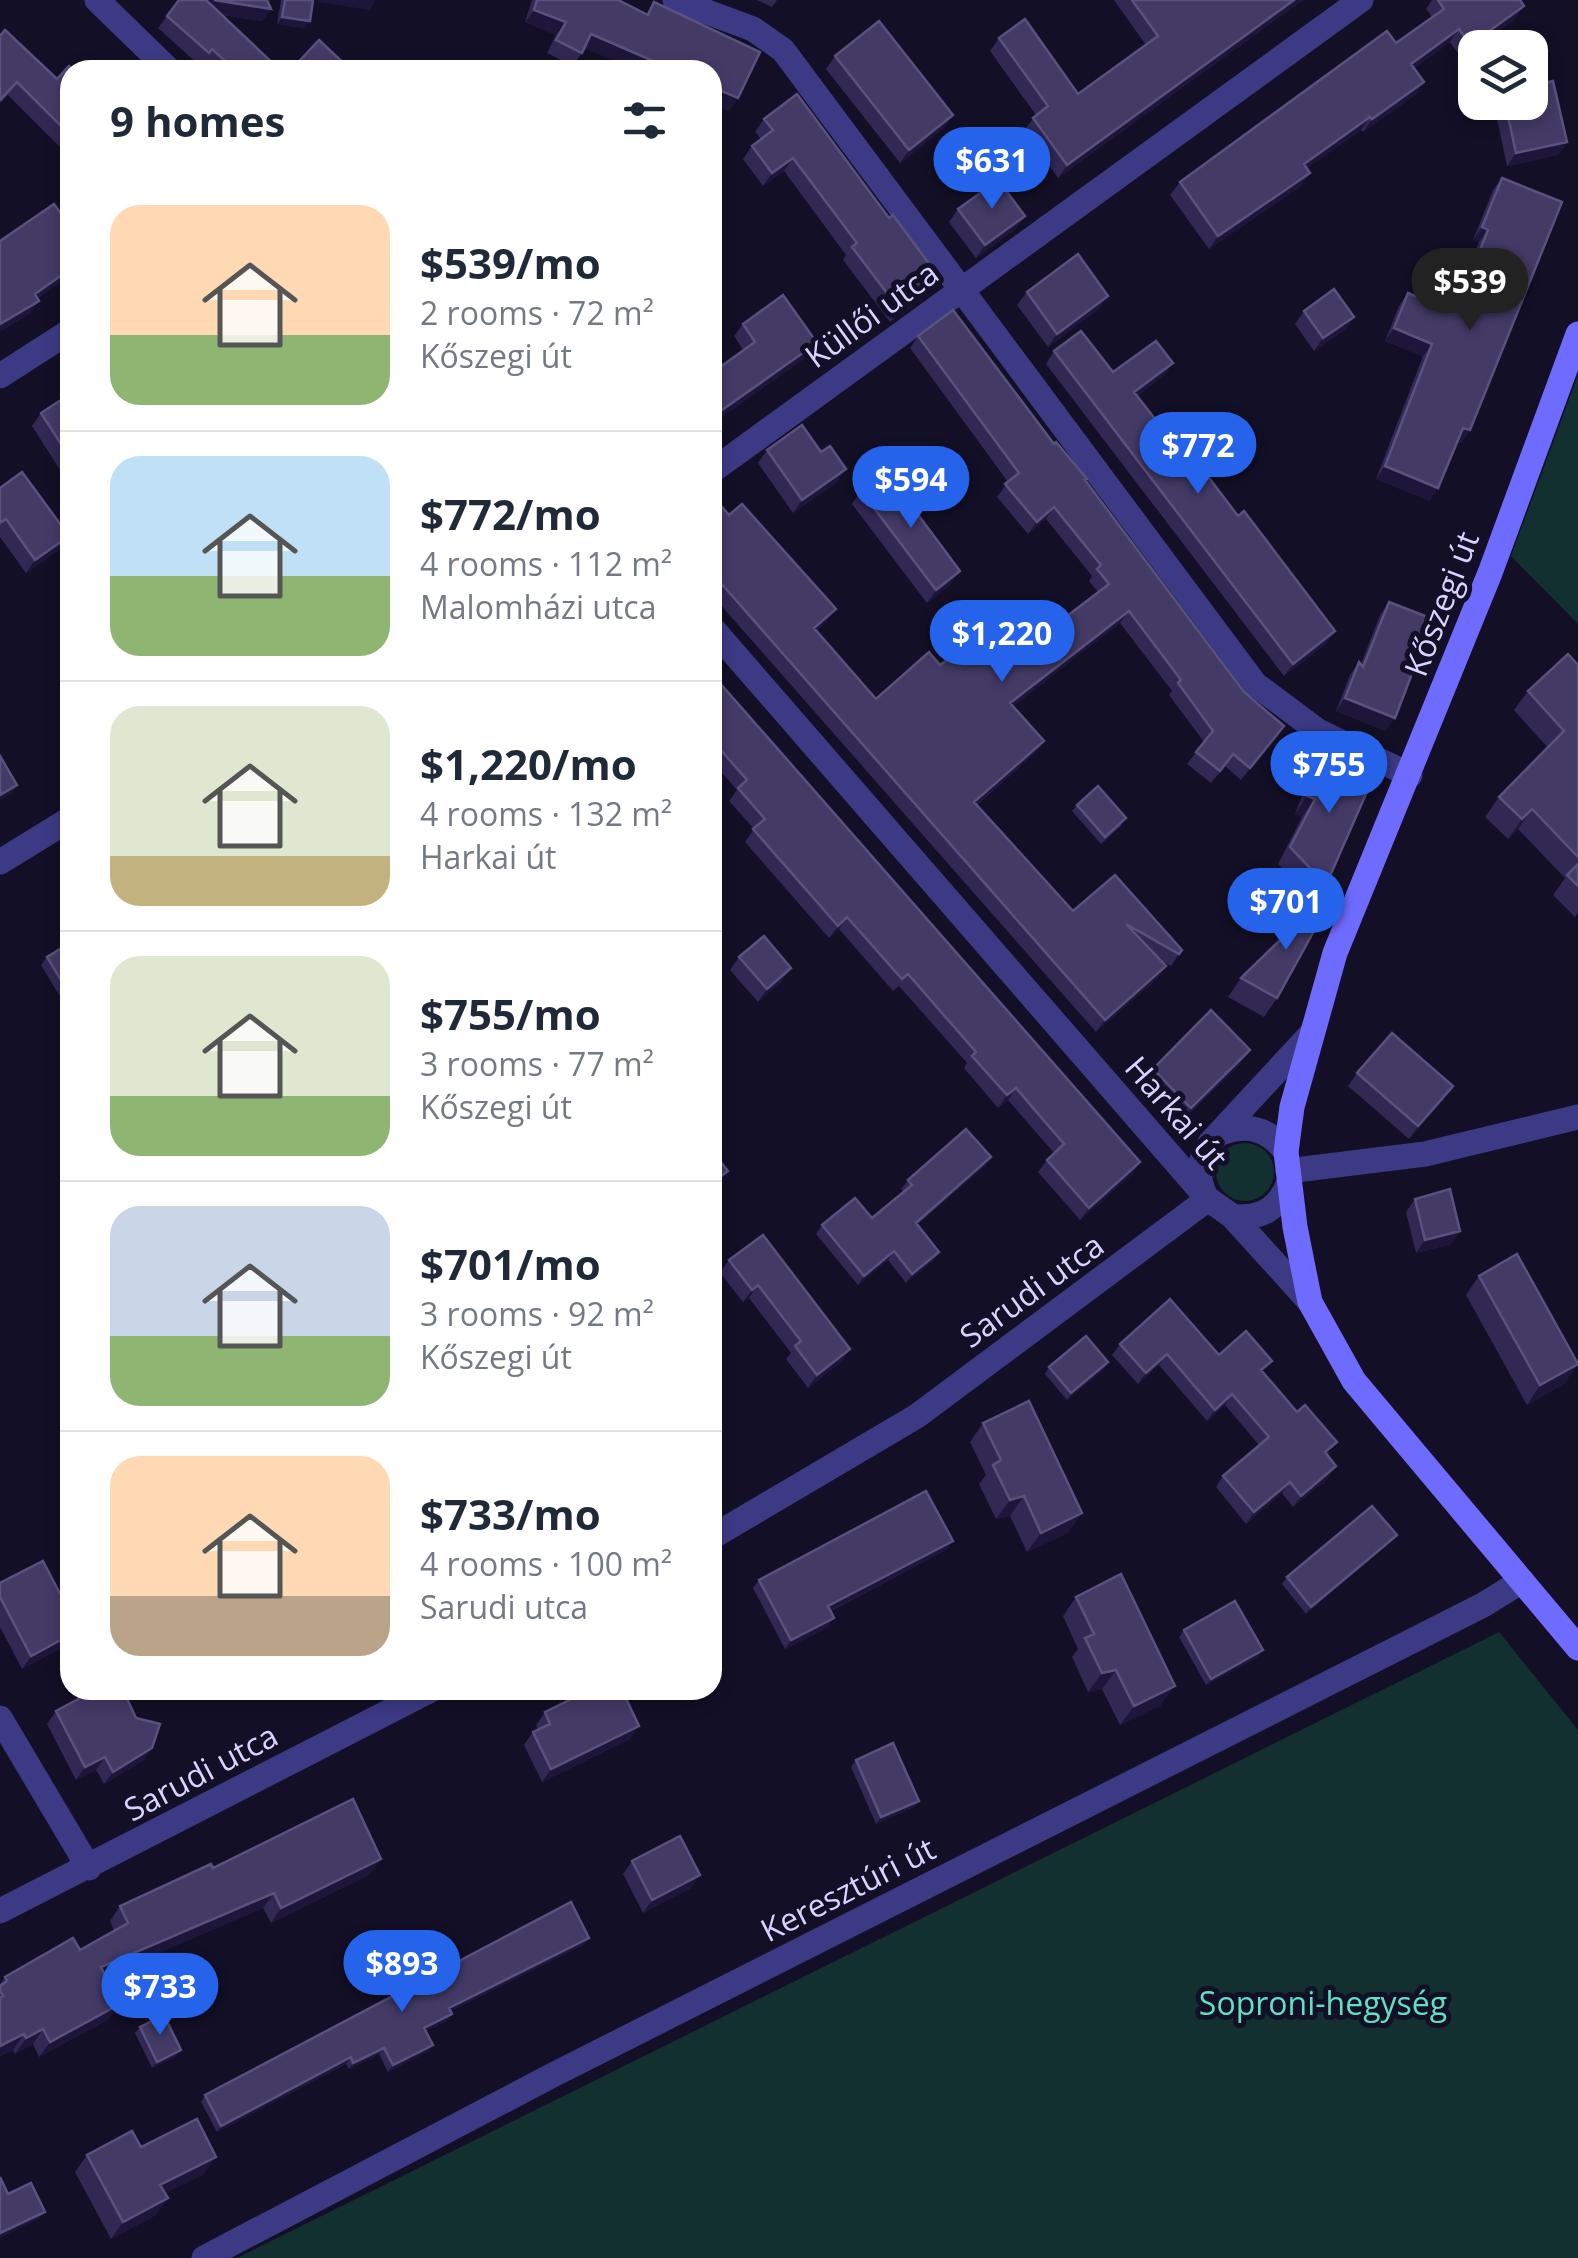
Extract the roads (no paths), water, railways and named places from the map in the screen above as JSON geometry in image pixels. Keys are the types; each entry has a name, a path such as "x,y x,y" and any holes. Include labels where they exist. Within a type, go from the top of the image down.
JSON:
{"main road":[{"name":"Kőszegi út","path":"1310,1302 1288,1168 1292,1107 1310,1034 1335,953 1490,573 1578,334"},
{"name":"Harkai út","path":"1310,1302 1354,1381 1578,1648"}],"street":[{"path":"97,0 159,60"},
{"path":"675,0 752,29 783,50 1255,684 1318,731 1410,774"},
{"name":"Küllői utca","path":"722,464 1361,0"},
{"path":"0,376 60,337"},
{"name":"Harkai út","path":"722,640 1208,1199 1232,1216 1310,1302"},
{"path":"0,862 60,826"},
{"path":"1208,1199 1199,1171 1202,1156 1310,1034"},
{"path":"1288,1168 1425,1154 1578,1118"},
{"path":"1221,1133 1235,1128 1265,1132 1288,1168 1284,1196 1274,1208 1261,1216 1232,1216"},
{"name":"Sarudi utca","path":"722,1531 917,1416 1208,1199"},
{"name":"Keresztúri út","path":"204,2258 551,2076 1483,1605 1522,1581"},
{"name":"Sarudi utca","path":"0,1912 412,1700"},
{"path":"0,1718 89,1868"}],"park label":[{"name":"Soproni-hegység","path":"1323,2004"}]}
